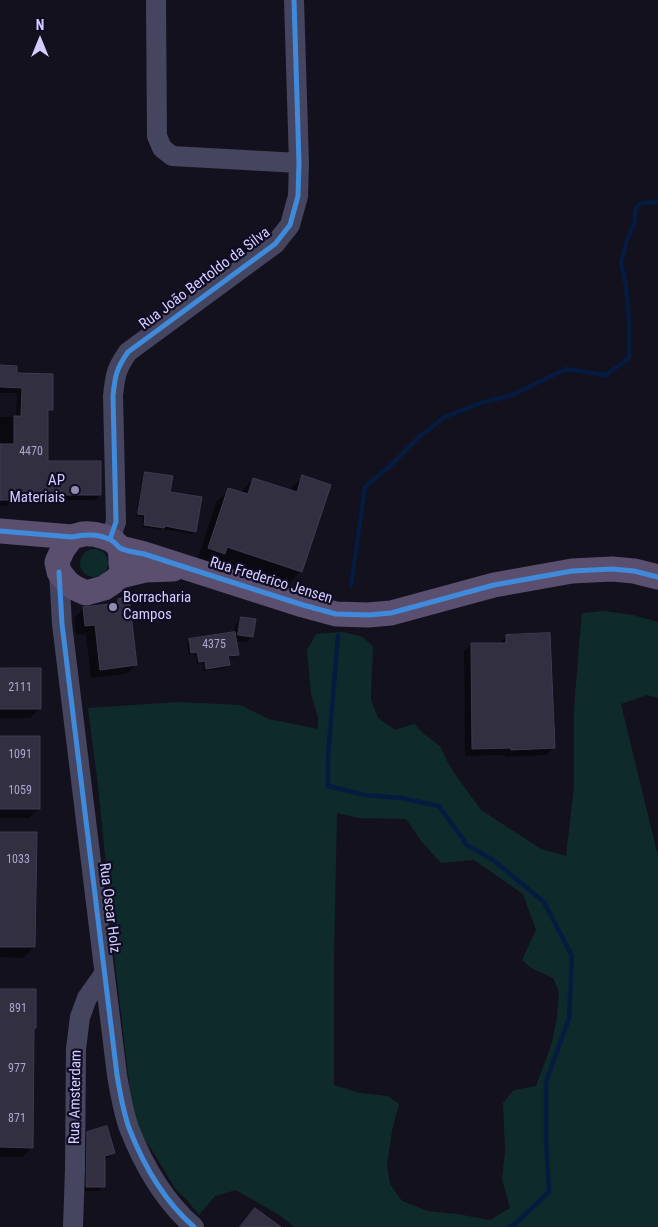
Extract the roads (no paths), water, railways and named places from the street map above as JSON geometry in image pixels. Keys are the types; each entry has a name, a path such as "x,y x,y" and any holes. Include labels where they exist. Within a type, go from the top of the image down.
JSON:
{"main road":[{"name":"Rua Frederico Jensen","path":"0,531 27,540 45,550 68,583 86,593 104,588 120,576 145,570 191,570"},
{"name":"Rua Frederico Jensen","path":"0,531 72,538 83,534 94,535 191,570 336,614 368,616 391,613 494,585 572,571 612,569 634,571 658,577"},
{"path":"58,567 63,550 72,538"},
{"path":"115,544 121,557 120,576"}],"street":[{"path":"156,0 157,136 162,148 172,156 299,163"},
{"name":"Rua João Bertoldo da Silva","path":"115,544 113,396 115,376 120,364 128,352 275,244 290,225 298,196 299,163 294,0"},
{"name":"Rua Oscar Holz","path":"58,567 62,624 117,1075 129,1127 151,1174 175,1208 194,1227"},
{"name":"Rua Oscar Holz","path":"62,624 66,609 71,600 86,593"},
{"name":"Rua Amsterdam","path":"73,1227 76,1049 80,1017 87,998 104,974"}],"waterway":[{"path":"351,585 365,487 390,466 419,437 445,417 480,403 512,395 566,369 606,375 629,358 629,321 626,286 621,263 627,240 635,222 635,210 641,203 658,202"},
{"path":"338,636 328,756 328,786 365,795 401,798 439,806 467,845 493,860 544,902 572,956 569,1018 546,1082 546,1140 549,1192 515,1224 509,1227"}],"place":[{"name":"AP Materiais","path":"75,490"},
{"name":"Borracharia Campos","path":"113,607"}]}
